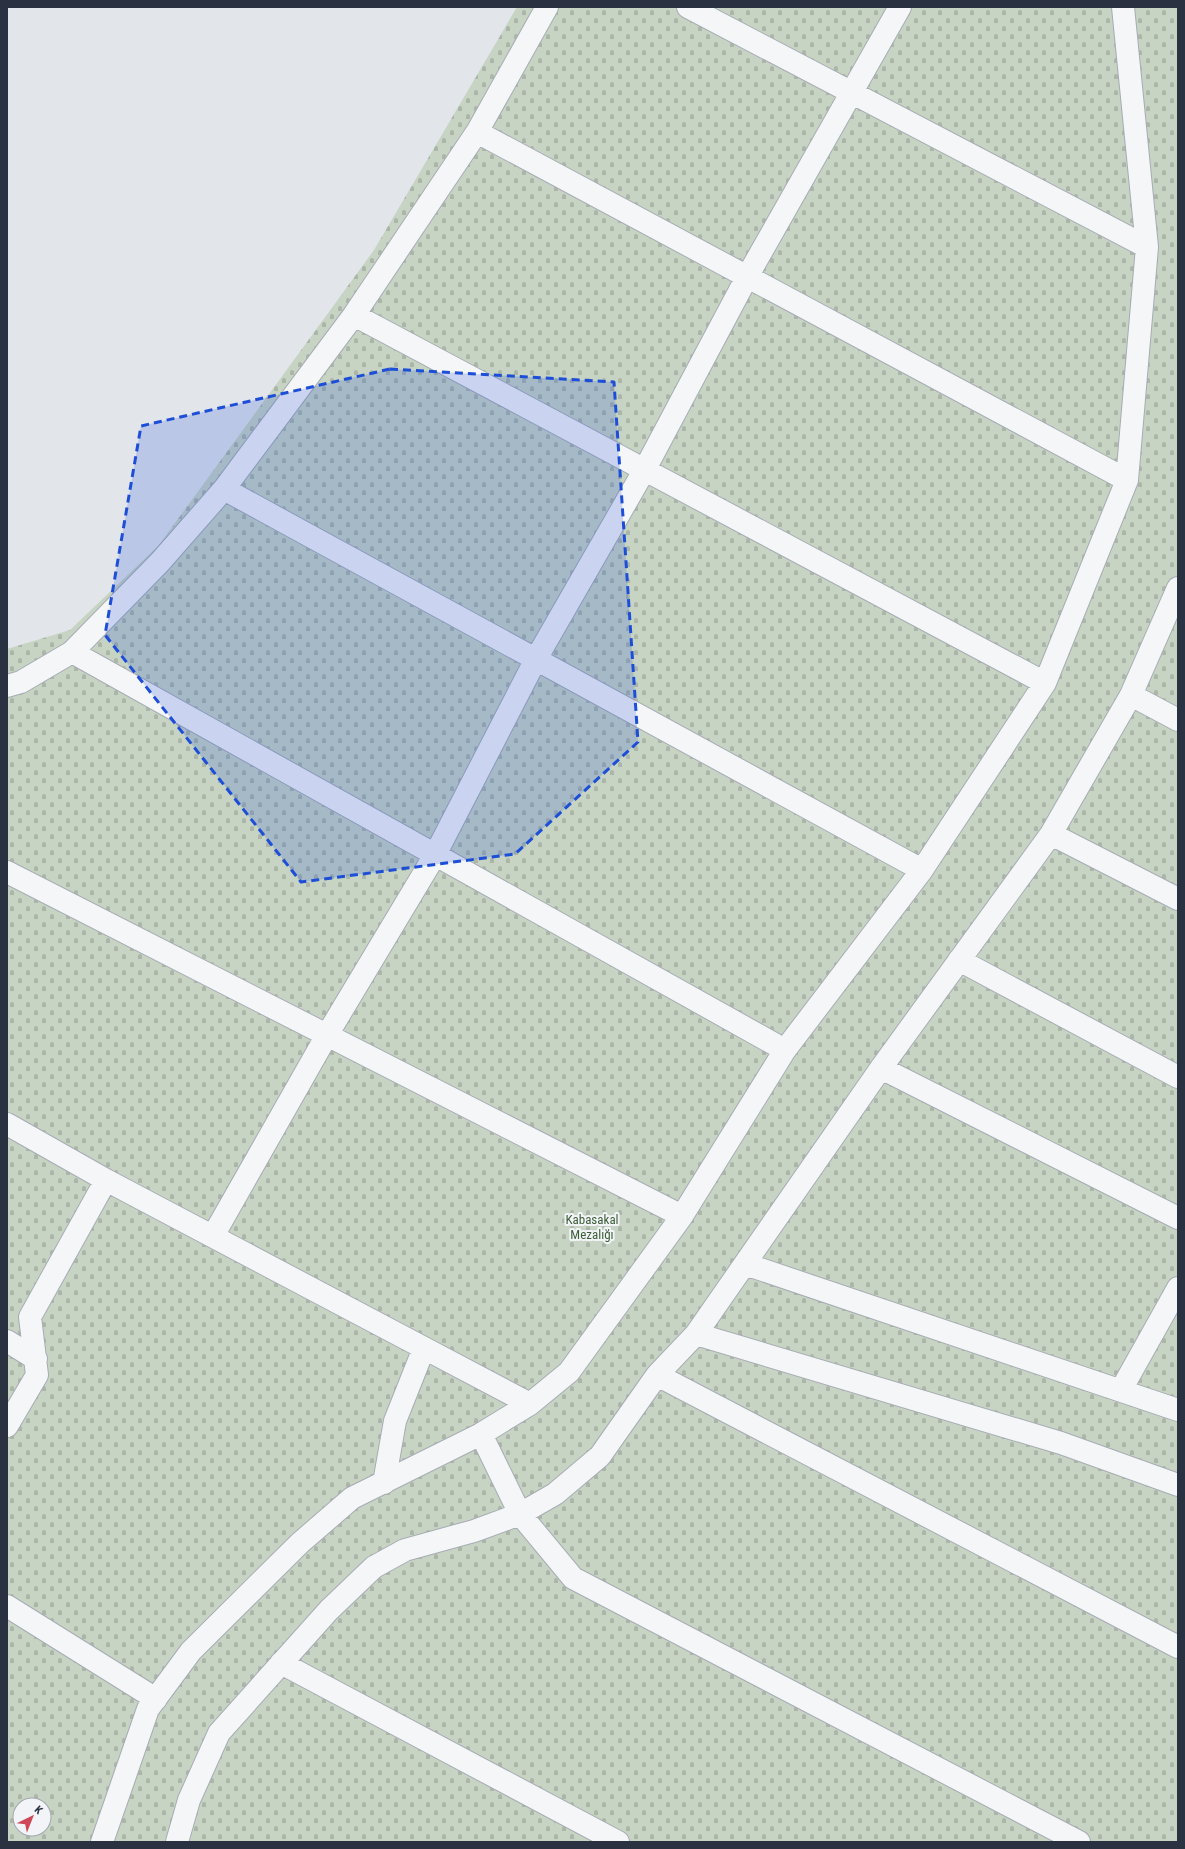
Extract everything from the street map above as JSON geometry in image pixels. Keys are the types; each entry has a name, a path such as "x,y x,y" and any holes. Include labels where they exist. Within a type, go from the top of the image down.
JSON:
{"lane":[{"path":"7,686 21,682 72,652 160,562 224,488 354,315 477,132 547,7"},
{"path":"688,7 1147,247"},
{"path":"213,1236 327,1035 435,855 536,659 645,469 747,277 900,7"},
{"path":"102,1842 148,1709 191,1651 300,1543 352,1498 480,1434 530,1404 569,1372 682,1216 785,1050 922,870 1045,683 1127,480 1147,247 1123,7"},
{"path":"477,132 1127,480"},
{"path":"354,315 1045,683"},
{"path":"224,488 922,870"},
{"path":"177,1842 189,1800 219,1733 329,1610 374,1566 405,1550 474,1532 520,1514 555,1494 600,1456 657,1375 696,1334 881,1068 1051,834 1131,696 1178,588"},
{"path":"72,652 785,1050"},
{"path":"1131,696 1178,720"},
{"path":"1051,834 1178,899"},
{"path":"7,872 682,1216"},
{"path":"959,960 1178,1077"},
{"path":"881,1068 1178,1218"},
{"path":"7,1124 106,1180 530,1404"},
{"path":"7,1426 37,1375 30,1317 106,1180"},
{"path":"744,1264 1178,1410"},
{"path":"1121,1390 1178,1288"},
{"path":"696,1334 1061,1443 1178,1485"},
{"path":"7,1341 36,1359"},
{"path":"384,1483 395,1421 424,1348"},
{"path":"657,1375 1178,1646"},
{"path":"480,1434 520,1514 573,1578 1079,1842"},
{"path":"7,1606 156,1699"},
{"path":"281,1663 618,1842"}],"highlighted area":[{"path":"390,369 614,382 638,742 515,854 301,882 105,635 141,426"}],"green space":[{"name":"Kabasakal Mezalığı","path":"517,7 1178,7 1178,1842 7,1842 7,649 70,630 159,545 374,250"}]}
